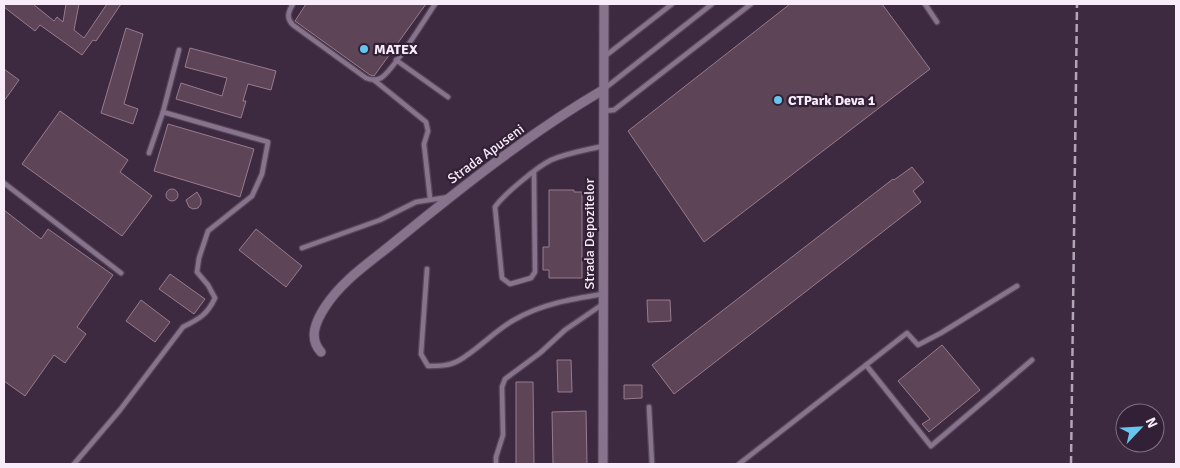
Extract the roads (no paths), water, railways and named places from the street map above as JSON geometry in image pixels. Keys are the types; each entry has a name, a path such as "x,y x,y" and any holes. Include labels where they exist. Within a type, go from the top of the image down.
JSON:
{"street":[{"name":"Strada Depozitelor","path":"602,464 604,4"},
{"name":"Strada Apuseni","path":"321,352 314,340 315,326 321,313 334,295 353,275 450,196 572,108 603,90"}],"lane":[{"path":"293,4 288,14 293,26 366,78 374,80 426,122 428,131 424,144 430,198"},
{"path":"374,80 382,77 396,60 435,4"},
{"path":"603,58 672,4"},
{"name":"Strada Apuseni","path":"603,90 712,4"},
{"path":"603,111 614,110 751,4"},
{"path":"925,4 937,22"},
{"path":"149,153 163,112 179,50"},
{"path":"396,60 448,97"},
{"path":"74,464 120,410 183,327 209,310 215,298 208,285 197,272 199,258 208,231 252,196 262,174 268,142 163,112"},
{"path":"534,173 535,272 532,278 510,284 502,278 495,208 500,199 534,173 550,161 576,152 603,146"},
{"path":"4,183 121,273"},
{"path":"302,248 380,220 416,202 430,198 450,196"},
{"path":"427,269 421,354 428,366 444,365 457,361 513,320 529,312 556,302 603,294"},
{"path":"740,464 907,333 918,345 1017,286"},
{"path":"496,464 496,457 503,435 502,387 505,379 540,353 565,330 603,304"},
{"path":"866,365 931,446 1032,360"},
{"path":"649,407 652,464"}],"railway":[{"path":"1071,464 1077,4"}],"place":[{"name":"MATEX","path":"364,49"},
{"name":"CTPark Deva 1","path":"778,100"}]}
